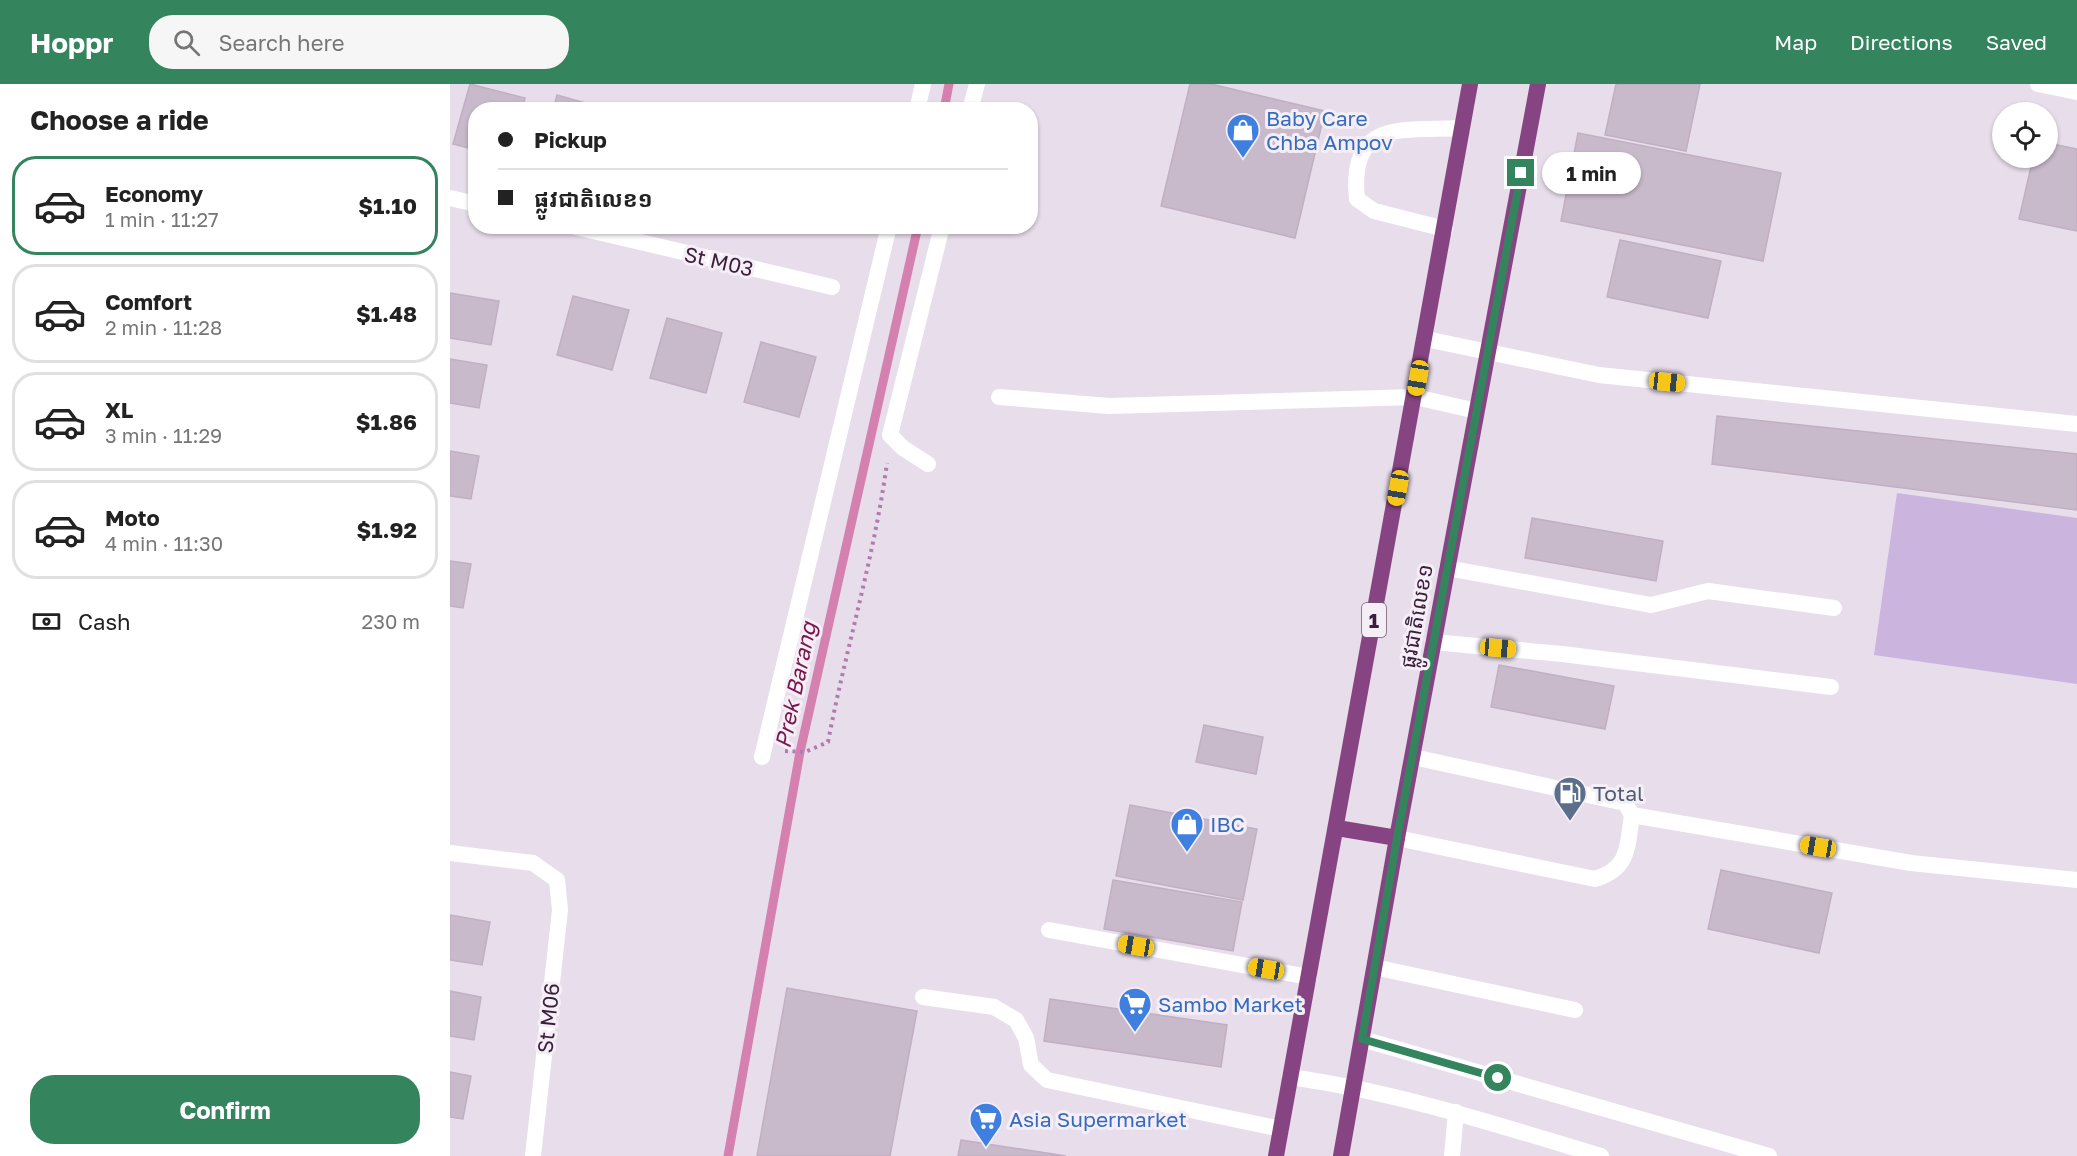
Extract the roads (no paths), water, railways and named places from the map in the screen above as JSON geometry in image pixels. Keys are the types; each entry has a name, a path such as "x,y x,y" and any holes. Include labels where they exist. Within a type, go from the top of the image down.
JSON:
{"highway":[{"name":"ផ្លូវជាតិលេខ១","path":"1276,1156 1426,339 1470,84"},
{"name":"ផ្លូវជាតិលេខ១","path":"1341,1156 1433,642 1538,84"},
{"path":"1336,828 1397,838"}],"street":[{"path":"919,102 923,84"},
{"path":"972,102 977,84"},
{"path":"2038,84 2077,92"},
{"path":"1445,229 1374,211 1357,199 1354,173 1366,145 1383,132 1462,128"},
{"path":"450,198 468,202"},
{"name":"St M03","path":"606,234 832,287"},
{"path":"762,757 887,234"},
{"path":"927,464 903,448 890,435 940,234"},
{"path":"1426,339 1599,375 2077,424"},
{"path":"999,397 1109,406 1415,397 1477,411"},
{"path":"1447,568 1651,605 1708,591 1833,608"},
{"path":"1433,642 1562,654 1831,687"},
{"path":"1397,838 1595,879 1611,874 1625,858 1632,815 1625,804 1413,757"},
{"path":"1632,815 1911,863 2077,879"},
{"name":"St M06","path":"450,853 533,863 557,880 560,910 533,1156"},
{"path":"1049,930 1309,977"},
{"path":"1374,967 1575,1010"},
{"path":"922,997 994,1007 1016,1020 1026,1038 1031,1065 1047,1080 1281,1129"},
{"path":"1362,1039 1769,1156"},
{"path":"1290,1077 1353,1086 1456,1112 1601,1156"},
{"path":"1452,1156 1456,1112"}],"waterway":[{"name":"Prek Barang","path":"946,102 949,84"},
{"name":"Prek Barang","path":"728,1156 800,752 916,234"}],"place":[{"name":"Baby Care Chba Ampov","path":"1243,159"},
{"name":"Total","path":"1570,822"},
{"name":"IBC","path":"1187,853"},
{"name":"Sambo Market","path":"1135,1033"},
{"name":"Asia Supermarket","path":"986,1148"}]}
